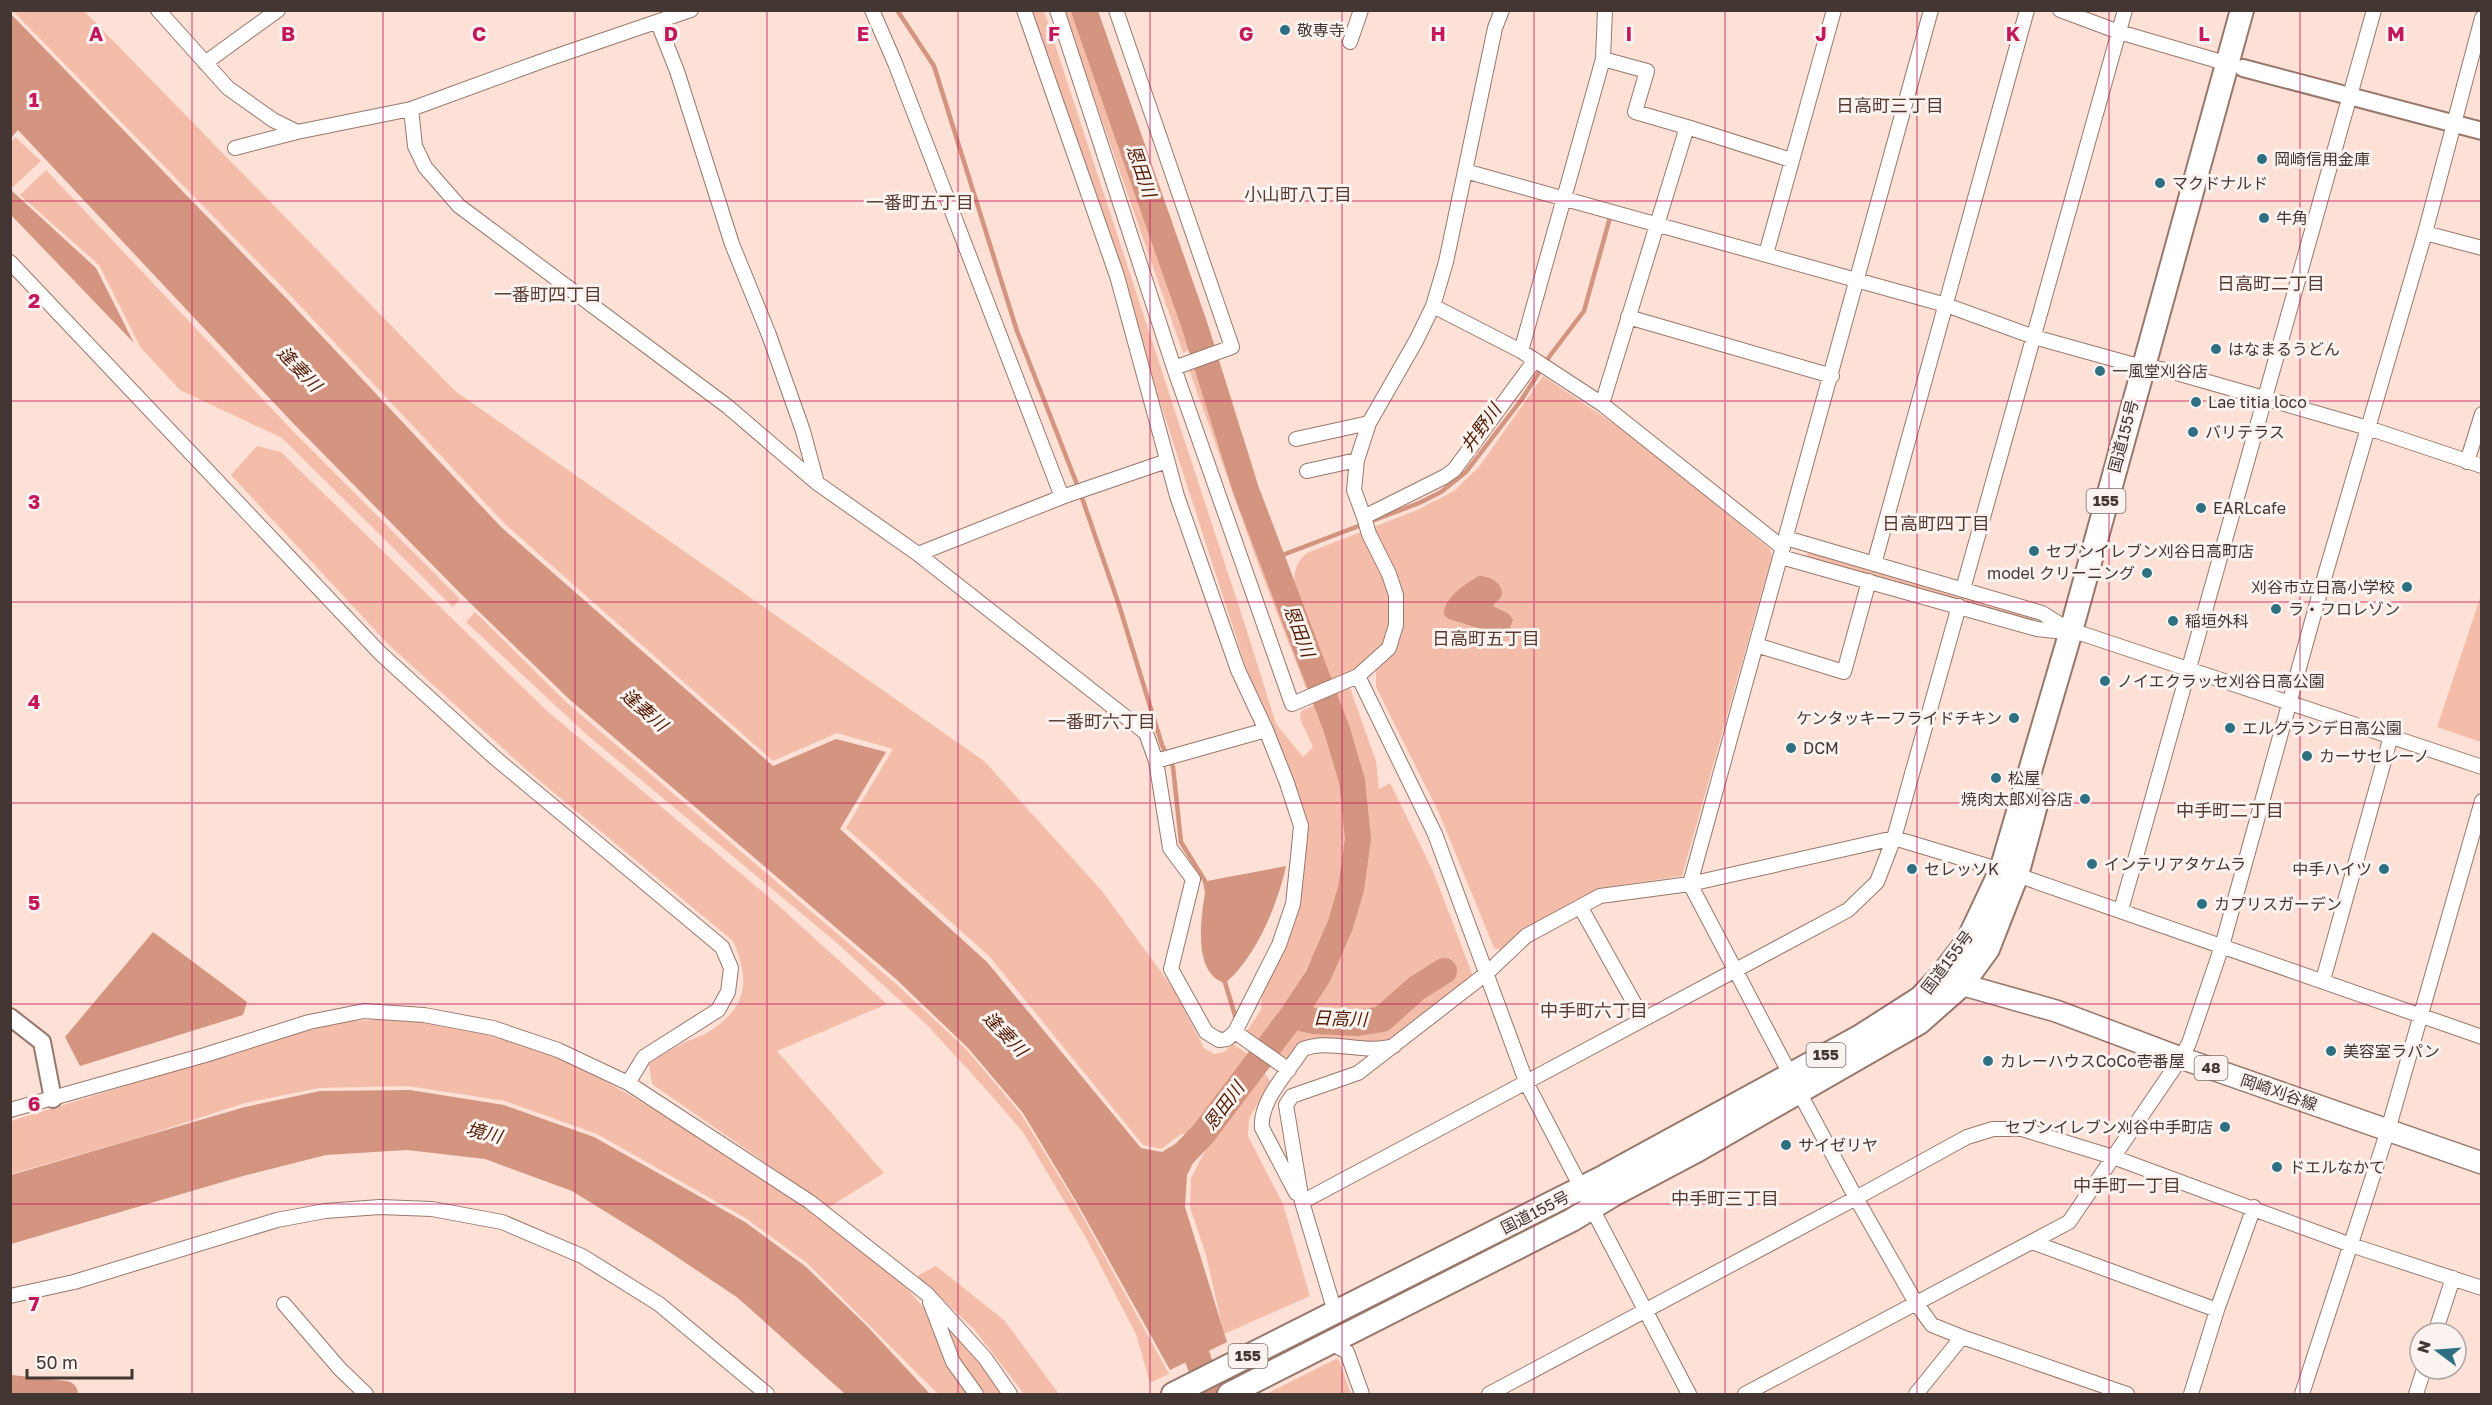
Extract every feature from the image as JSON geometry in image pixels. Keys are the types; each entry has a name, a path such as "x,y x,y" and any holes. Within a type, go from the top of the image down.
{"highway":[{"name":"国道155号","path":"2236,66 2242,10"},
{"name":"国道155号","path":"1794,1083 1919,1023 1962,985 1988,949 2236,66 2257,10"},
{"name":"国道155号","path":"1173,1395 1329,1315 1698,1150 1859,1037 1920,998 1940,977 1967,942 2009,872"},
{"name":"国道155号","path":"1229,1395 1491,1263 1587,1198"}],"main road":[{"name":"岡崎刈谷線","path":"1940,977 2056,1011 2181,1058 2481,1163"}],"street":[{"path":"158,10 237,95 273,120 297,132"},
{"path":"205,63 278,10"},
{"path":"235,148 297,132 411,109 691,10"},
{"path":"872,10 1066,496"},
{"path":"411,109 415,146 425,167 459,206 727,406 817,483 918,554 1146,733 1158,761 1170,848 1192,879 1171,969 1206,1032 1219,1040 1227,1039 1235,1032 1279,945 1293,904 1301,826 1266,730 1238,670 1167,461 1117,276 1024,10"},
{"path":"1058,10 1174,368 1292,704 1352,678 1389,648 1396,625 1396,595 1354,490 1357,460 1369,423 1416,342 1433,306 1446,262 1495,28 1502,10"},
{"path":"1116,10 1232,347 1174,368"},
{"path":"1350,42 1360,10"},
{"path":"1521,351 1603,59 1605,10"},
{"path":"1766,254 1834,10"},
{"path":"1931,10 1832,375 1689,884 1856,1198 1916,1303 1932,1325 2096,1389 2127,1395"},
{"path":"1874,564 2027,10"},
{"path":"2060,10 2119,33 2481,131"},
{"path":"1963,589 2125,10"},
{"path":"2121,910 2374,10"},
{"path":"1745,1395 2069,1222 2181,1058 2189,1043 2222,946 2425,233 2481,18"},
{"path":"658,23 680,80 697,140 732,244 769,335 803,431 817,483"},
{"path":"1603,59 1647,71 1635,112 1791,160"},
{"path":"1602,404 1687,127"},
{"path":"1465,171 1946,305 2034,337 2368,428 2481,466"},
{"path":"2425,233 2481,249"},
{"path":"10,262 380,653 494,757 722,947 731,968 728,992 718,1010 644,1056 628,1083"},
{"path":"1433,306 1521,351 1602,404 1783,548 1869,582 2037,629 2077,633"},
{"path":"1628,317 1832,375"},
{"path":"1366,522 1454,470 1541,364"},
{"path":"2468,462 2481,414"},
{"path":"1296,439 1369,423"},
{"path":"1307,471 1357,460"},
{"path":"918,554 1066,496 1167,461"},
{"path":"1783,548 1874,564 2042,613 2077,633 2481,767"},
{"path":"1756,645 1844,672 1869,582"},
{"path":"1302,1202 1527,1084 1643,1019 1848,910 1877,882 1894,838 1959,606"},
{"path":"1352,678 1435,834 1527,1084 1689,1395"},
{"path":"1158,761 1266,730"},
{"path":"2323,980 2391,736"},
{"path":"2302,1395 2388,1130 2481,801"},
{"path":"1329,1315 1302,1202 1286,1105 1292,1095 1358,1073 1487,973 1526,936 1600,896 1689,884 1894,838 2009,872 2481,1037"},
{"path":"1581,908 1643,1019"},
{"path":"10,1110 206,1055 309,1022 364,1011 424,1015 494,1028 558,1050 628,1083 810,1202 927,1294 985,1358 1010,1395"},
{"path":"10,1017 42,1042 53,1099"},
{"path":"1235,1032 1289,1070"},
{"path":"1302,1202 1262,1128 1261,1118 1265,1105 1303,1049 1313,1045 1360,1049 1387,1048 1396,1045"},
{"path":"1489,1395 1967,1137 1993,1129 2022,1129 2113,1157 2351,1245 2481,1288"},
{"path":"2191,1395 2217,1310 2254,1208"},
{"path":"10,1296 74,1282 277,1220 325,1210 432,1209 502,1222 582,1256 659,1304 767,1395"},
{"path":"2032,1242 2217,1310"},
{"path":"2439,1321 2452,1278"},
{"path":"927,1294 953,1362 976,1395"},
{"path":"284,1304 340,1369 366,1395"},
{"path":"1916,1395 1962,1337"},
{"path":"1331,1343 1347,1352 1362,1395"}],"shaded area":[{"path":"13,11 84,11 455,391 984,761 1102,891 1175,991 1204,1048 1214,1054 1224,1052 1233,1044 1252,1057 1202,1127 1180,1135 1161,1149 1143,1145 990,957 846,828 893,749 837,733 773,761 505,524 289,294"},
{"path":"1030,11 1044,11 1276,724 1303,757 1313,747 1300,719 1301,711 1317,704 1340,780 1345,806 1347,839 1344,871 1336,901 1311,960 1259,1041 1246,1032 1261,1010 1262,990 1283,945 1304,825 1261,714 1107,238"},
{"path":"1064,11 1071,11 1191,349 1183,353"},
{"path":"15,137 41,161 13,187 10,185 11,143"},
{"path":"46,170 290,428 460,599 453,607 282,438 180,390 141,348 99,265 20,195"},
{"path":"1198,366 1265,562 1314,684 1306,688 1258,564 1189,369"},
{"path":"1543,376 1635,438 1770,549 1772,556 1682,876 1600,888 1521,932 1504,951 1494,948 1439,813 1376,687 1376,671 1357,668 1330,682 1294,581 1297,565 1307,553 1417,510 1454,491 1479,467"},
{"path":"257,446 281,452 546,710 771,899 887,1004 777,1051 884,1173 829,1207 652,1084 649,1064 672,1049 713,1029 734,1010 742,990 743,978 742,967 733,941 529,772 388,644 231,475"},
{"path":"1808,551 2035,616 2033,622 1807,558"},
{"path":"2481,595 2481,742 2437,727"},
{"path":"475,612 567,703 895,983 966,1049 1021,1114 1073,1199 1169,1374 1150,1383 1136,1334 1085,1236 1023,1132 984,1087 926,1024 837,943 586,734 466,622"},
{"path":"1350,688 1376,761 1379,789 1390,783 1433,871 1473,976 1412,1027 1387,1042 1358,1045 1305,1040 1288,1062 1277,1054 1291,1033 1304,1027 1373,1030 1392,1023 1455,973 1447,963 1383,1012 1358,1019 1303,1014 1323,986 1345,943 1361,890 1365,863 1367,836 1363,781 1355,746 1335,694"},
{"path":"403,1019 470,1030 531,1048 582,1068 647,1105 811,1211 904,1285 926,1310 946,1366 967,1394 938,1394 807,1263 747,1219 597,1134 505,1101 408,1086 319,1088 245,1103 141,1137 11,1174 11,1121 294,1034 349,1021"},
{"path":"1261,1068 1270,1081 1249,1119 1248,1136 1283,1204 1310,1296 1224,1334 1206,1255 1190,1207 1191,1178 1216,1130"},
{"path":"936,1266 1004,1320 1059,1394 1024,1394 974,1329 917,1276"},
{"path":"948,1320 1008,1394 982,1394 958,1360 944,1322"},
{"path":"1338,1358 1351,1394 1266,1394"}],"water":[{"path":"11,14 287,299 501,527 773,766 836,739 886,752 840,829 987,962 1141,1148 1162,1152 1195,1132 1204,1142 1187,1175 1185,1207 1227,1342 1170,1370 1077,1203 1023,1113 968,1048 896,979 569,699 465,598 291,421 18,130 11,138"},
{"path":"11,190 96,268 134,343 11,215"},
{"path":"1479,576 1487,577 1500,586 1502,594 1493,606 1509,614 1513,620 1509,631 1496,632 1479,628 1449,619 1444,615 1451,597"},
{"path":"1286,866 1264,930 1246,960 1225,983 1214,977 1206,966 1202,953 1201,922 1207,881"},
{"path":"153,932 247,1002 243,1015 80,1066 65,1037"},
{"name":"境川","path":"410,1090 504,1105 594,1137 745,1222 805,1266 866,1325 930,1394 845,1394 738,1298 653,1241 572,1191 485,1159 407,1150 326,1155 243,1176 11,1244 11,1175 245,1107 320,1091"}],"waterway":[{"path":"897,10 934,66 1017,331 1080,492 1119,605 1162,745 1173,767 1181,842 1205,881 1207,891"},
{"name":"恩田川","path":"1084,10 1194,324 1246,490 1337,730 1352,781 1358,839 1351,889 1340,926 1318,976 1292,1016 1203,1134 1176,1162"},
{"name":"井野川","path":"1272,559 1419,503 1441,492 1466,472 1522,399 1549,357 1584,311 1611,214"},
{"name":"日高川","path":"1292,1016 1314,1021 1358,1023 1382,1019 1417,988 1444,971"},
{"path":"1224,979 1237,1022"},
{"path":"1250,1049 1258,1062"},
{"name":"逢妻川","path":"1186,1324 1210,1394"},
{"path":"10,1388 65,1394"}],"place":[{"name":"敬専寺","path":"1285,30"},
{"name":"岡崎信用金庫","path":"2262,159"},
{"name":"マクドナルド","path":"2160,183"},
{"name":"牛角","path":"2264,218"},
{"name":"はなまるうどん","path":"2216,349"},
{"name":"一風堂刈谷店","path":"2100,371"},
{"name":"Lae titia loco","path":"2196,402"},
{"name":"バリテラス","path":"2193,432"},
{"name":"EARLcafe","path":"2201,508"},
{"name":"セブンイレブン刈谷日高町店","path":"2034,551"},
{"name":"model クリーニング","path":"2147,573"},
{"name":"刈谷市立日高小学校","path":"2407,587"},
{"name":"ラ・フロレゾン","path":"2276,609"},
{"name":"稲垣外科","path":"2173,621"},
{"name":"ノイエクラッセ刈谷日高公園","path":"2105,681"},
{"name":"ケンタッキーフライドチキン","path":"2014,718"},
{"name":"エルグランデ日高公園","path":"2230,728"},
{"name":"DCM","path":"1791,748"},
{"name":"カーサセレーノ","path":"2307,756"},
{"name":"松屋","path":"1996,778"},
{"name":"焼肉太郎刈谷店","path":"2085,799"},
{"name":"インテリアタケムラ","path":"2092,864"},
{"name":"セレッソK","path":"1912,869"},
{"name":"中手ハイツ","path":"2384,869"},
{"name":"カプリスガーデン","path":"2202,904"},
{"name":"美容室ラパン","path":"2331,1051"},
{"name":"カレーハウスCoCo壱番屋","path":"1988,1061"},
{"name":"セブンイレブン刈谷中手町店","path":"2225,1127"},
{"name":"サイゼリヤ","path":"1786,1145"},
{"name":"ドエルなかて","path":"2277,1167"}],"district":[{"name":"日高町三丁目","path":"1890,106"},
{"name":"小山町八丁目","path":"1298,195"},
{"name":"一番町五丁目","path":"920,203"},
{"name":"日高町二丁目","path":"2271,284"},
{"name":"一番町四丁目","path":"548,295"},
{"name":"日高町四丁目","path":"1936,524"},
{"name":"日高町五丁目","path":"1486,639"},
{"name":"一番町六丁目","path":"1102,722"},
{"name":"中手町二丁目","path":"2230,811"},
{"name":"中手町六丁目","path":"1594,1011"},
{"name":"中手町一丁目","path":"2127,1186"},
{"name":"中手町三丁目","path":"1725,1199"}]}
